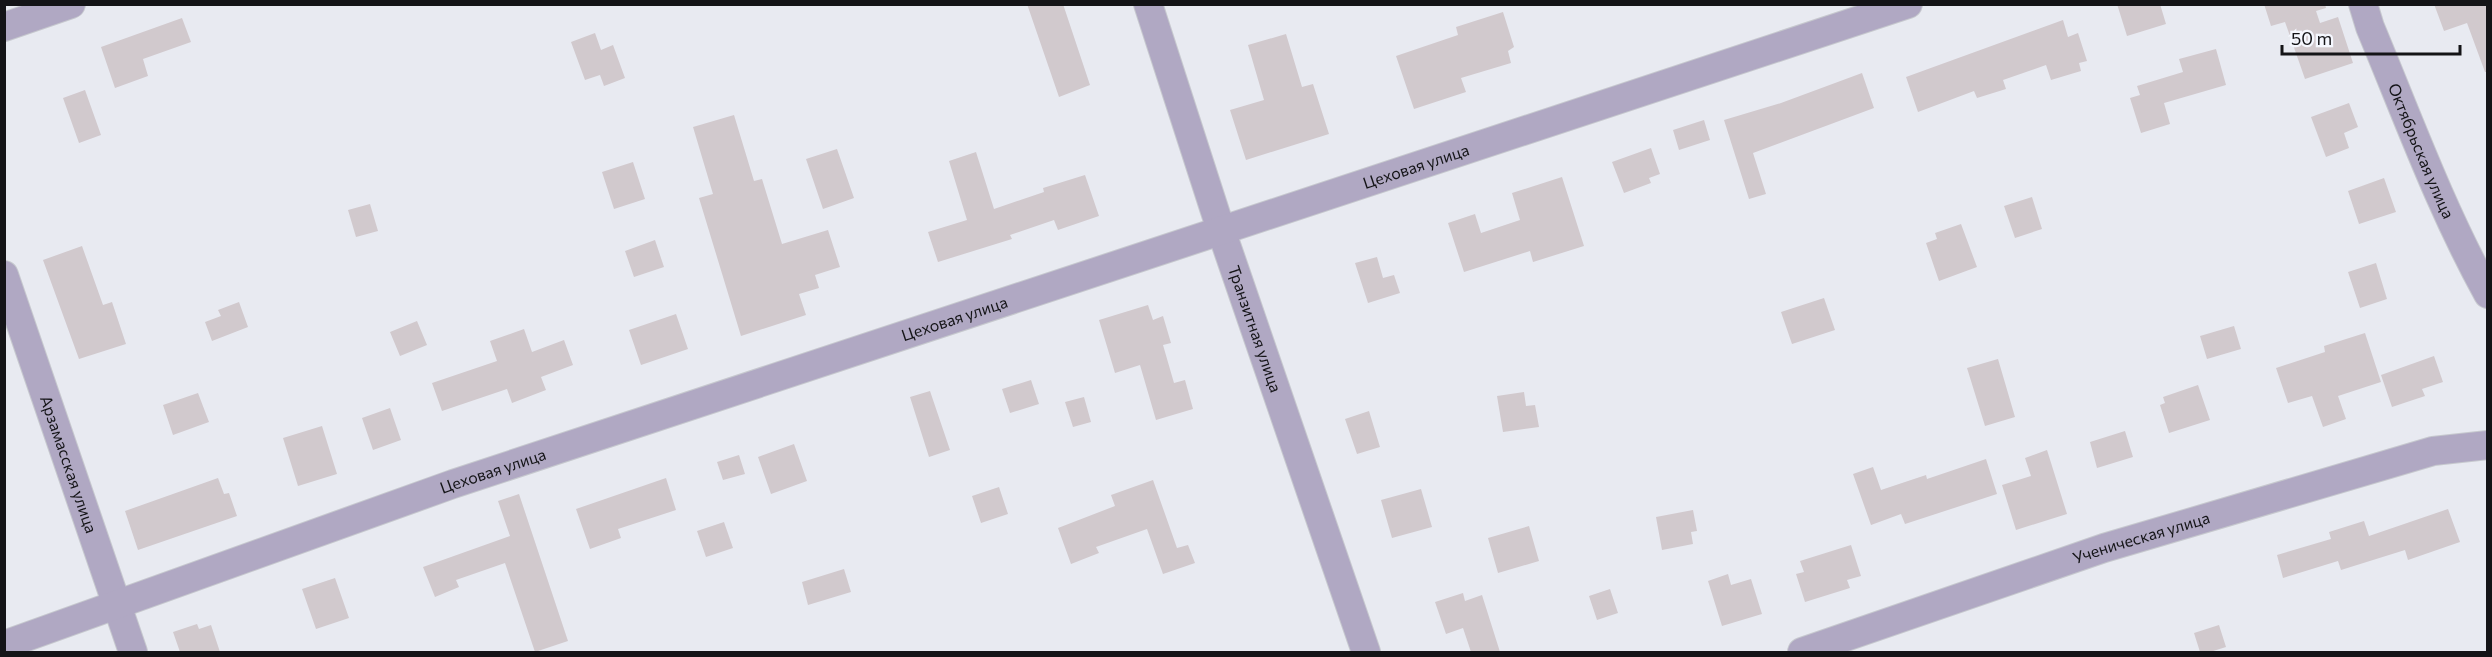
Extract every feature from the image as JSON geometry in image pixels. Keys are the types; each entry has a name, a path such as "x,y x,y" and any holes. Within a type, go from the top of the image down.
{"street":[{"path":"4,27 71,4"},
{"name":"Транзитная улица","path":"1148,4 1221,230 1366,652"},
{"name":"Цеховая улица","path":"4,645 453,484 1908,4"},
{"name":"Октябрьская улица","path":"2363,4 2425,166 2458,240 2487,294"},
{"name":"Арзамасская улица","path":"4,274 133,652"},
{"name":"Ученическая улица","path":"1802,652 2104,548 2433,451 2487,445"}],"building":[{"path":"1027,4 1063,4 1090,85 1059,97"},
{"path":"2117,4 2160,4 2166,24 2127,36"},
{"path":"2264,4 2325,4 2326,8 2316,11 2320,23 2338,17 2353,63 2305,79 2285,22 2271,26"},
{"path":"2434,4 2487,4 2487,72 2485,72 2467,23 2444,31"},
{"path":"1503,12 1514,47 1508,51 1511,63 1461,78 1466,92 1414,109 1396,56 1458,35 1456,27"},
{"path":"182,18 191,42 143,59 148,76 115,88 101,47"},
{"path":"2063,20 2068,37 2078,33 2087,61 2079,63 2081,71 2051,80 2046,65 2003,80 2006,89 1977,98 1974,91 1918,112 1906,77"},
{"path":"595,33 601,50 613,45 625,78 604,86 600,75 585,80 571,42"},
{"path":"1286,34 1302,87 1313,84 1329,134 1246,160 1230,110 1264,100 1248,45"},
{"path":"2216,49 2226,85 2164,103 2170,124 2141,133 2130,98 2140,95 2137,86 2183,72 2179,59"},
{"path":"1862,73 1874,108 1753,153 1766,194 1749,199 1724,120 1781,103"},
{"path":"85,90 101,135 79,143 63,98"},
{"path":"2349,103 2358,127 2344,133 2349,148 2326,157 2311,117"},
{"path":"734,115 754,181 762,179 782,244 828,230 840,267 815,275 819,288 799,294 806,315 741,336 699,198 713,194 693,127"},
{"path":"1704,120 1710,140 1679,150 1673,130"},
{"path":"1651,148 1660,174 1649,178 1651,183 1624,193 1612,162"},
{"path":"837,149 854,198 823,209 806,159"},
{"path":"976,152 994,209 1044,192 1043,188 1085,175 1099,216 1058,230 1054,220 1010,235 1012,239 938,262 928,232 967,220 949,161"},
{"path":"633,162 645,199 614,209 602,172"},
{"path":"1562,177 1584,246 1533,262 1530,251 1464,272 1448,223 1475,214 1481,233 1520,220 1512,193"},
{"path":"2384,178 2396,212 2359,224 2348,191"},
{"path":"2032,197 2042,229 2015,238 2004,206"},
{"path":"370,204 378,231 356,237 348,210"},
{"path":"1961,224 1977,267 1939,281 1926,243 1937,239 1935,233"},
{"path":"655,240 664,267 634,277 625,251"},
{"path":"82,246 103,305 112,302 126,344 79,359 43,260"},
{"path":"1377,257 1383,278 1394,275 1400,293 1368,303 1355,263"},
{"path":"2376,263 2387,299 2360,308 2348,272"},
{"path":"1824,298 1835,330 1792,344 1781,312"},
{"path":"239,302 248,327 212,341 205,322 221,316 218,310"},
{"path":"1148,305 1153,320 1163,316 1171,343 1163,345 1174,383 1185,380 1193,409 1156,420 1140,365 1115,373 1099,320"},
{"path":"676,314 688,349 641,365 629,330"},
{"path":"417,321 427,345 400,356 390,332"},
{"path":"2234,326 2241,349 2207,359 2200,336"},
{"path":"524,329 532,352 564,340 573,365 541,377 546,390 512,403 507,389 442,411 432,383 497,361 490,341"},
{"path":"2365,333 2381,382 2338,396 2346,419 2323,427 2312,396 2288,403 2276,368 2325,352 2324,346"},
{"path":"2434,356 2443,382 2422,389 2425,396 2392,407 2381,375"},
{"path":"1998,359 2015,417 1985,426 1967,368"},
{"path":"1031,380 1039,404 1010,413 1002,389"},
{"path":"2198,385 2210,420 2169,433 2160,405 2165,403 2163,397"},
{"path":"930,391 950,450 929,457 910,397"},
{"path":"1524,392 1526,406 1535,405 1539,427 1503,432 1497,396"},
{"path":"198,393 209,422 173,435 163,405"},
{"path":"1084,397 1091,422 1073,427 1065,402"},
{"path":"390,408 401,440 373,450 362,418"},
{"path":"1369,411 1380,447 1357,454 1345,419"},
{"path":"322,426 337,474 298,486 283,438"},
{"path":"2125,431 2133,457 2097,468 2090,442"},
{"path":"794,444 807,481 771,494 758,457"},
{"path":"2047,450 2067,514 2016,530 2002,485 2031,476 2025,458"},
{"path":"739,455 745,474 723,480 717,462"},
{"path":"1986,459 1997,494 1905,524 1901,514 1871,525 1853,474 1873,467 1881,490 1926,475 1927,479"},
{"path":"218,478 224,494 229,493 237,516 138,550 125,511"},
{"path":"666,478 676,510 618,529 621,538 590,549 576,509"},
{"path":"1153,480 1177,548 1188,545 1195,563 1163,574 1147,529 1096,547 1099,553 1071,564 1058,528 1115,506 1111,495"},
{"path":"999,487 1008,514 981,523 972,496"},
{"path":"1421,489 1432,527 1392,538 1381,500"},
{"path":"519,494 568,641 535,652 505,563 456,580 459,587 435,597 423,567 510,536 498,501"},
{"path":"2448,509 2460,542 2408,560 2405,550 2341,570 2338,561 2283,578 2277,555 2331,539 2329,532 2364,521 2369,536"},
{"path":"1693,510 1697,531 1691,532 1693,544 1662,550 1656,517"},
{"path":"724,522 733,548 706,557 697,531"},
{"path":"1529,526 1539,561 1498,573 1488,538"},
{"path":"1851,545 1861,576 1847,580 1850,588 1805,602 1796,574 1804,572 1800,561"},
{"path":"844,569 851,592 808,605 802,582"},
{"path":"1728,574 1731,585 1751,579 1762,614 1722,626 1708,581"},
{"path":"335,578 349,618 316,629 302,589"},
{"path":"1610,589 1618,613 1597,620 1589,596"},
{"path":"1463,593 1465,601 1482,595 1500,652 1471,652 1463,628 1446,634 1435,602"},
{"path":"197,624 199,629 211,625 220,652 180,652 173,632"},
{"path":"2219,625 2226,647 2210,652 2200,652 2194,633"}]}
